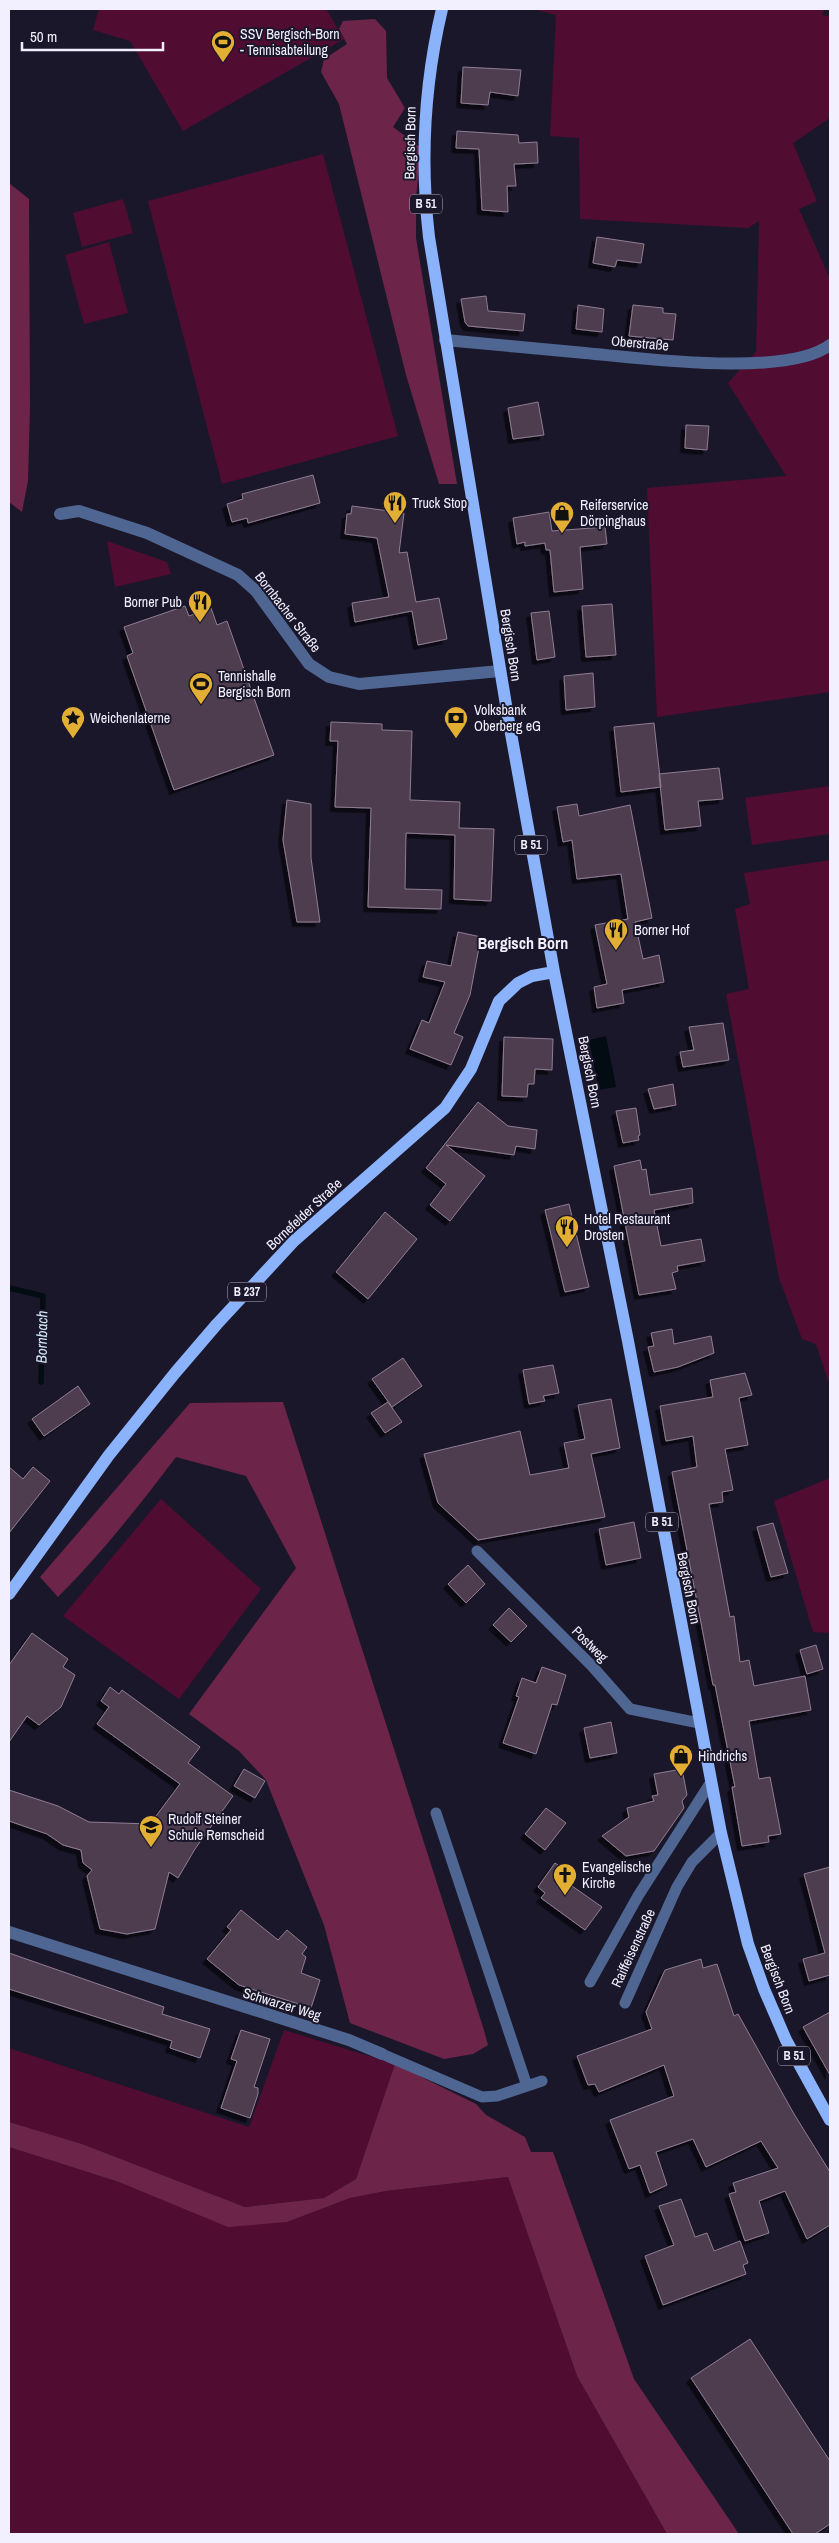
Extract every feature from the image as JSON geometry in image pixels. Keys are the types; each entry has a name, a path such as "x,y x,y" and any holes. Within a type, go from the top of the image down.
{"main road":[{"name":"Bergisch Born","path":"442,9 426,92 424,143 426,210 445,340 500,671 554,972 628,1341 721,1833 748,1944 764,1989 786,2040 830,2120"},
{"name":"Bornefelder Straße","path":"9,1594 109,1455 174,1373 294,1241 445,1108 471,1069 499,1001 518,984 532,976 554,972"}],"street":[{"name":"Oberstraße","path":"445,340 673,361 726,364 793,359 830,345"},
{"name":"Bornbacher Straße","path":"60,514 79,511 147,533 225,568 248,583 309,664 329,677 359,684 500,671"},
{"name":"Schwarzer Weg","path":"9,1932 289,2021 382,2054"}],"lane":[{"name":"Postweg","path":"477,1551 592,1666 630,1709 699,1723"},
{"name":"Raiffeisenstraße","path":"590,1982 638,1896 711,1782"},
{"path":"436,1813 527,2086"},
{"name":"Raiffeisenstraße","path":"624,2003 677,1887 692,1862 721,1833"},
{"name":"Schwarzer Weg","path":"382,2054 482,2097 497,2096 542,2081"}],"shaded area":[{"name":"SSV Bergisch-Born - Tennisabteilung","path":"99,9 326,9 344,39 183,131 130,41 93,30"},
{"path":"533,9 825,9 822,15 830,16 830,118 793,143 817,201 799,209 830,279 830,692 657,717 647,488 786,476 728,383 756,352 759,221 748,228 580,219 579,138 550,136 556,15"},
{"path":"375,19 386,31 387,78 405,108 393,127 421,148 416,198 416,238 457,484 439,484 406,375 339,104 321,72 324,59 347,44 339,29 343,21"},
{"path":"323,154 398,436 222,484 148,201"},
{"path":"9,183 29,199 30,407 28,481 22,512 9,502"},
{"path":"123,199 133,233 82,247 73,213"},
{"path":"109,242 128,313 84,324 65,255"},
{"path":"107,541 167,562 171,574 115,587"},
{"path":"830,786 830,834 752,845 745,798"},
{"path":"830,860 830,1386 816,1344 802,1339 779,1278 726,994 749,989 735,909 750,904 744,873"},
{"path":"606,1036 616,1087 599,1090 589,1040"},
{"path":"283,1402 483,2027 488,2045 473,2054 444,2059 350,2023 324,1925 266,1780 239,1751 189,1714 296,1568 246,1476 176,1457 120,1529 58,1597 40,1577 190,1403"},
{"path":"830,1478 830,1633 813,1632 774,1501"},
{"path":"161,1499 261,1589 179,1699 63,1616"},
{"path":"284,2030 395,2064 356,2179 324,2198 245,2207 82,2144 9,2122 9,2048 249,2127"},
{"path":"395,2064 476,2104 486,2115 525,2137 531,2152 553,2152 634,2379 739,2534 667,2534 577,2376 508,2177 386,2191 350,2198 287,2222 228,2227 119,2182 9,2147 9,2122 82,2144 245,2207 324,2198 356,2179"},
{"path":"9,2147 119,2182 287,2222 350,2198 386,2191 508,2177 577,2376 667,2534 9,2534"}],"building":[{"path":"463,67 521,70 518,96 490,92 488,105 461,103"},
{"path":"457,131 518,135 519,143 537,142 538,163 514,164 516,186 507,186 508,212 482,210 479,149 456,148"},
{"path":"597,237 644,244 641,263 617,260 615,267 593,263"},
{"path":"486,296 488,311 525,314 523,331 468,326 465,322 461,299"},
{"path":"578,305 604,309 602,332 576,329"},
{"path":"633,305 663,308 663,313 676,314 673,340 629,336"},
{"path":"538,402 544,435 513,439 508,408"},
{"path":"686,425 709,426 707,450 685,448"},
{"path":"313,475 320,503 248,523 247,518 232,522 227,504 243,499 242,494"},
{"path":"352,506 404,513 399,553 407,552 416,602 439,598 447,639 418,645 412,611 355,622 352,603 389,597 377,538 345,534 347,514 351,514"},
{"path":"549,512 552,531 605,527 607,544 580,547 583,589 554,592 550,550 546,550 545,543 525,546 525,542 517,544 513,518"},
{"path":"612,604 616,655 586,657 582,606"},
{"name":"Tennishalle Bergisch Born","path":"185,606 189,616 211,608 217,625 227,621 274,755 174,790 127,656 133,653 124,627"},
{"path":"549,611 555,657 537,660 531,613"},
{"path":"593,673 595,707 566,710 564,676"},
{"path":"331,722 382,724 382,730 412,731 410,800 460,802 459,828 494,829 491,901 454,899 455,835 406,833 405,889 442,890 441,909 368,907 371,808 335,807 338,741 330,741"},
{"path":"654,723 661,787 621,792 614,727"},
{"path":"719,768 723,799 698,801 701,826 665,830 659,774"},
{"path":"287,800 311,804 311,858 320,922 297,922 283,840"},
{"path":"577,804 579,816 630,805 652,918 635,922 643,959 659,955 664,982 622,990 624,1003 597,1008 594,987 607,984 595,925 628,919 621,874 577,879 572,840 563,842 557,807"},
{"path":"458,932 481,937 470,995 454,1033 463,1037 451,1065 410,1049 422,1020 429,1023 445,982 423,977 427,961 451,966"},
{"path":"723,1023 729,1060 683,1067 680,1052 694,1050 689,1027"},
{"path":"504,1037 553,1039 552,1070 535,1069 534,1084 528,1084 527,1097 502,1096"},
{"path":"673,1084 676,1105 654,1109 648,1089"},
{"path":"478,1102 508,1126 537,1130 535,1149 516,1146 514,1155 446,1145 485,1176 450,1221 430,1205 446,1184 426,1168"},
{"path":"636,1108 639,1140 623,1143 616,1111"},
{"path":"640,1160 642,1170 646,1169 650,1195 692,1188 693,1203 654,1210 661,1246 701,1239 705,1261 677,1266 678,1271 672,1273 676,1289 639,1295 614,1166"},
{"name":"Hotel Restaurant Drosten","path":"569,1204 589,1287 565,1292 545,1210"},
{"path":"385,1212 417,1239 368,1299 336,1272"},
{"path":"672,1329 674,1344 711,1336 714,1353 678,1367 654,1372 648,1347 654,1346 651,1333"},
{"path":"403,1358 422,1386 392,1407 372,1379"},
{"path":"553,1365 559,1393 543,1396 545,1401 529,1404 523,1370"},
{"path":"745,1373 752,1395 739,1398 748,1445 725,1449 733,1490 722,1492 723,1502 709,1504 730,1617 734,1616 740,1662 749,1660 754,1686 805,1676 811,1710 749,1721 759,1779 770,1777 781,1834 768,1836 769,1842 742,1846 732,1787 735,1787 715,1685 713,1685 672,1472 697,1467 693,1436 666,1441 660,1406 713,1397 710,1380"},
{"path":"78,1386 90,1404 44,1436 32,1419"},
{"path":"611,1399 620,1448 591,1454 605,1517 478,1540 438,1503 424,1454 520,1431 530,1475 569,1468 564,1443 585,1439 578,1405"},
{"path":"388,1402 402,1422 385,1433 371,1413"},
{"path":"9,1467 23,1479 33,1467 50,1481 9,1533"},
{"path":"634,1522 641,1558 606,1565 599,1529"},
{"path":"773,1523 788,1573 771,1577 757,1527"},
{"path":"468,1565 485,1584 466,1603 448,1584"},
{"path":"509,1608 527,1626 511,1642 493,1625"},
{"path":"32,1633 68,1659 63,1667 75,1675 61,1707 39,1725 27,1716 9,1742 9,1665"},
{"path":"816,1645 823,1669 807,1674 800,1650"},
{"path":"542,1667 566,1675 557,1705 552,1704 536,1754 503,1743 519,1697 516,1696 522,1678 536,1683"},
{"path":"110,1687 119,1694 122,1690 200,1747 188,1763 233,1796 195,1849 178,1878 169,1872 155,1929 127,1934 100,1929 87,1876 92,1870 83,1863 81,1850 63,1845 47,1834 9,1821 9,1790 58,1806 89,1822 150,1824 180,1784 97,1724 109,1707 101,1701"},
{"path":"611,1722 617,1753 590,1758 584,1728"},
{"path":"244,1769 265,1781 255,1798 234,1786"},
{"path":"682,1769 687,1795 682,1801 684,1808 654,1851 626,1856 602,1836 629,1817 627,1808 654,1801 652,1796 658,1795 654,1774"},
{"path":"546,1808 566,1823 545,1850 525,1834"},
{"name":"Evangelische Kirche","path":"555,1863 567,1871 562,1879 602,1907 585,1930 541,1898 545,1893 538,1887"},
{"path":"830,1867 830,1975 809,1981 803,1959 825,1953 804,1874"},
{"path":"241,1910 278,1940 287,1930 307,1947 302,1954 306,1957 301,1973 320,1980 311,2008 239,1985 207,1959 231,1930 227,1927"},
{"path":"9,1953 164,2007 162,2014 210,2029 200,2058 170,2048 172,2041 9,1989"},
{"path":"701,1959 703,1968 717,1964 734,2016 738,2014 794,2114 830,2172 830,2225 807,2239 785,2191 759,2201 769,2233 745,2241 729,2194 736,2192 733,2183 778,2168 761,2141 706,2167 693,2139 656,2152 667,2185 650,2193 640,2165 629,2169 610,2120 674,2096 664,2065 599,2092 595,2084 588,2085 577,2056 652,2029 646,2012 665,1970"},
{"path":"830,2012 830,2075 803,2027"},
{"path":"241,2030 270,2039 254,2087 258,2088 258,2094 250,2118 221,2108 237,2061 231,2059"},
{"path":"681,2199 695,2237 707,2233 714,2251 740,2241 748,2263 743,2265 746,2274 663,2305 645,2256 674,2245 659,2206"},
{"path":"750,2339 830,2461 830,2524 815,2534 793,2534 691,2378"}],"waterway":[{"name":"Bornbach","path":"9,1288 43,1296 41,1382"}],"place":[{"name":"SSV Bergisch-Born - Tennisabteilung","path":"223,63"},
{"name":"Truck Stop","path":"395,524"},
{"name":"Reiferservice Dörpinghaus","path":"562,534"},
{"name":"Borner Pub","path":"200,623"},
{"name":"Tennishalle Bergisch Born","path":"201,705"},
{"name":"Weichenlaterne","path":"73,739"},
{"name":"Volksbank Oberberg eG","path":"456,739"},
{"name":"Borner Hof","path":"616,951"},
{"name":"Hotel Restaurant Drosten","path":"567,1248"},
{"name":"Hindrichs","path":"681,1777"},
{"name":"Rudolf Steiner Schule Remscheid","path":"151,1848"},
{"name":"Evangelische Kirche","path":"565,1896"}],"district":[{"name":"Bergisch Born","path":"523,943"}]}
